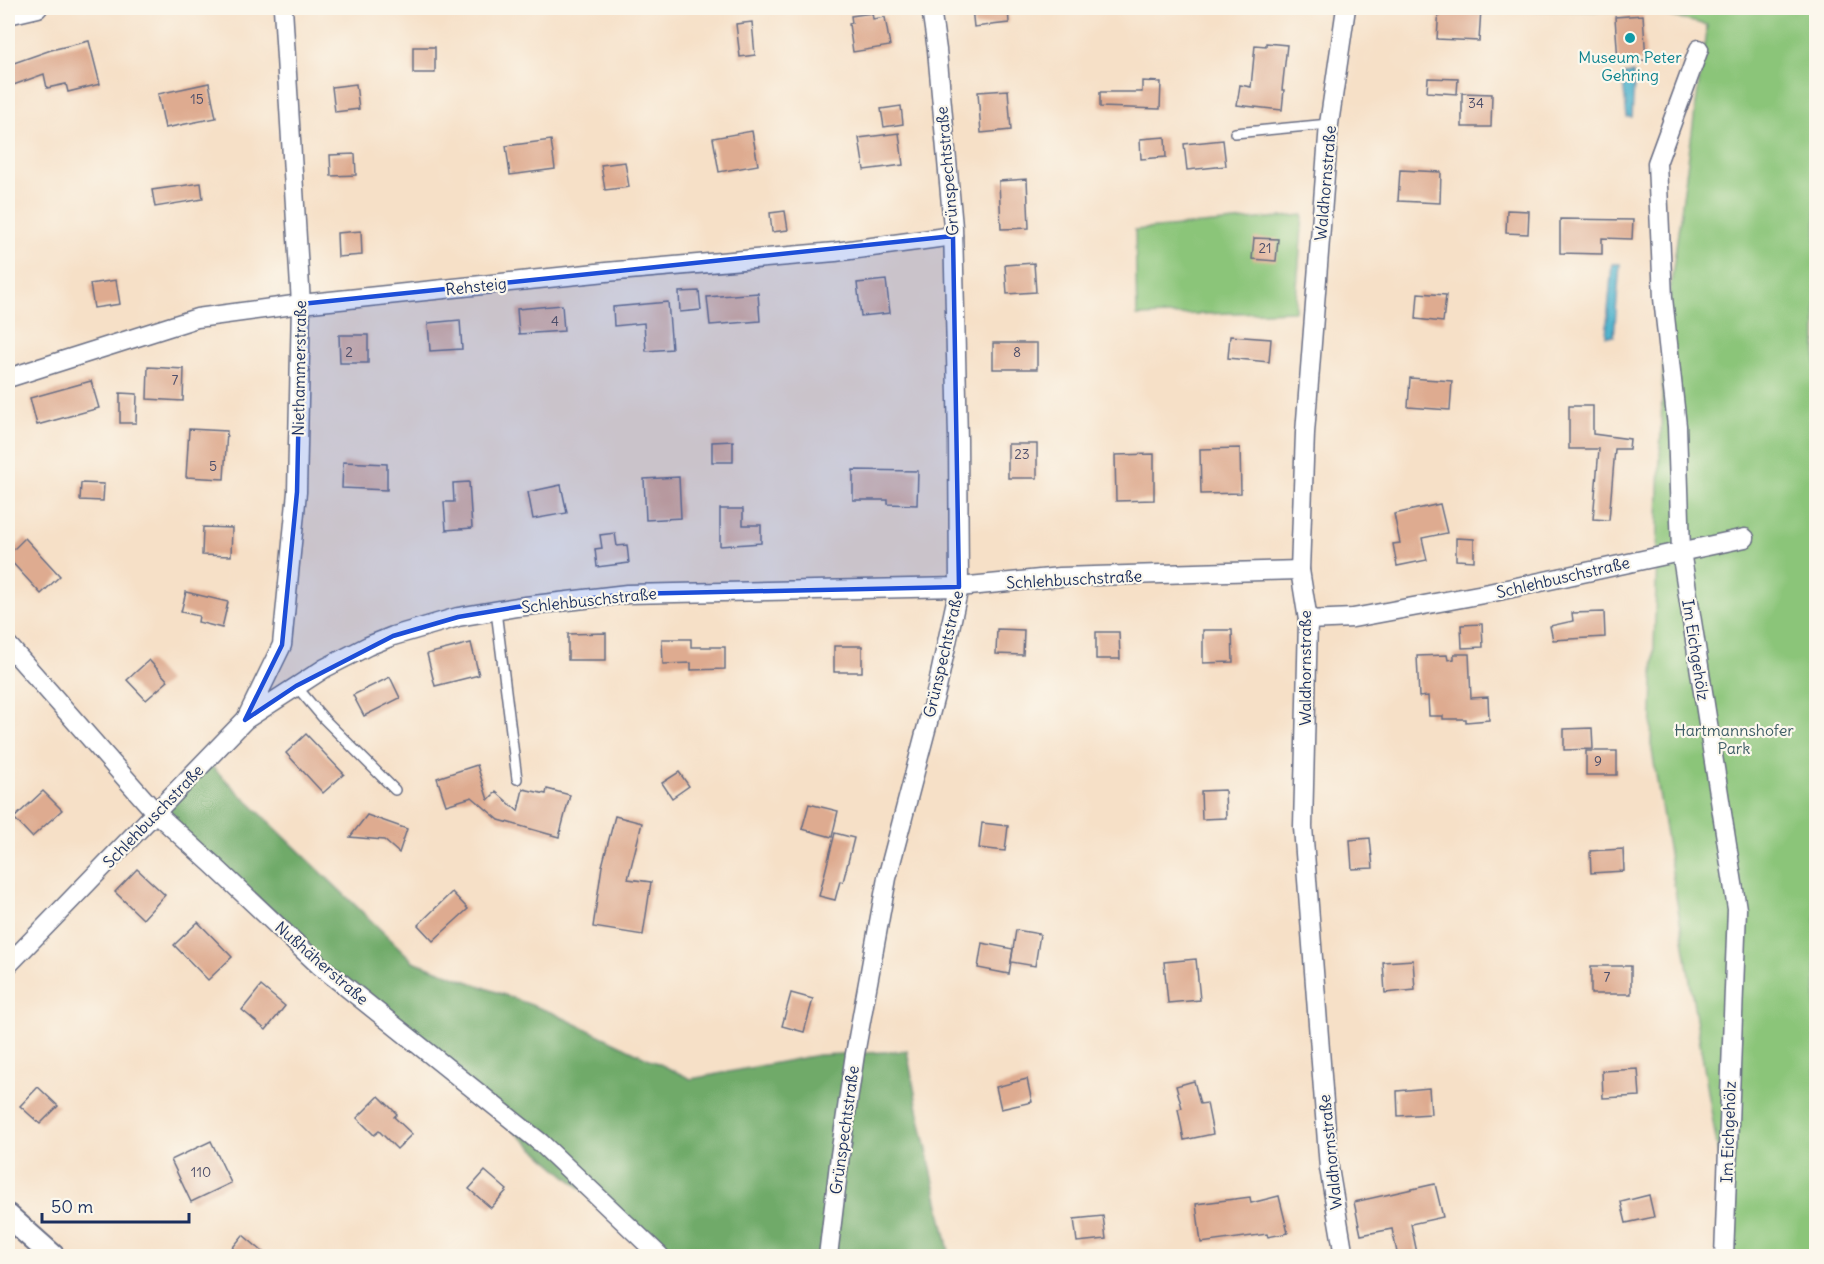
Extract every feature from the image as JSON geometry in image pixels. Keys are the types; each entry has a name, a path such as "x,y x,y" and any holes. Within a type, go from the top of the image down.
{"street":[{"path":"8,15 38,8"},
{"name":"Niethammerstraße","path":"245,720 282,645 297,492 301,304 283,8"},
{"name":"Grünspechtstraße","path":"828,1257 853,1065 887,878 938,688 959,587 953,236 937,50 931,8"},
{"name":"Waldhornstraße","path":"1344,1257 1329,1168 1303,827 1308,620 1300,570 1305,433 1329,124 1346,8"},
{"name":"Im Eichgehölz","path":"1699,49 1657,163 1663,298 1677,426 1681,550 1737,909 1724,1257"},
{"name":"Rehsteig","path":"8,378 197,318 301,304 606,272 835,252 953,236"},
{"name":"Schlehbuschstraße","path":"1308,620 1353,618 1489,593 1745,537"},
{"name":"Schlehbuschstraße","path":"8,965 245,720 325,668 393,636 458,617 627,594 959,587 1060,577 1300,570"},
{"name":"Nußhäherstraße","path":"8,645 156,813 320,966 541,1143 660,1257"},
{"path":"8,1216 53,1257"}],"lane":[{"path":"1235,133 1329,124"},
{"path":"496,611 517,779"},
{"path":"296,686 324,719 395,790"}],"highlighted area":[{"path":"953,236 959,587 627,594 517,607 458,617 393,636 296,686 245,720 282,645 297,492 301,304"}],"green space":[{"name":"Hartmannshofer Park","path":"1532,8 1816,8 1816,1256 1735,1256 1651,744 1664,333 1707,25 1647,11 1533,10"},
{"path":"1303,215 1295,311 1137,316 1135,230"},
{"path":"206,761 413,961 553,1013 691,1079 818,1055 907,1051 950,1256 660,1256 320,966 156,813"}],"water":[{"path":"1633,73 1632,117 1627,117 1624,74"},
{"path":"1612,264 1620,264 1614,336 1606,336"}],"building":[{"path":"972,8 1008,8 1009,23 974,27"},
{"path":"1439,8 1481,8 1479,41 1437,39"},
{"path":"872,13 873,19 885,17 890,46 853,52 849,24 852,23 851,16"},
{"name":"Museum Peter Gehring","path":"1643,15 1646,60 1618,62 1615,17"},
{"path":"752,22 755,55 740,57 736,24"},
{"path":"89,41 100,84 68,92 66,84 47,88 44,74 8,87 8,65 51,50"},
{"path":"1266,43 1287,45 1282,110 1237,105 1240,85 1251,87 1255,45 1266,46"},
{"path":"413,47 435,47 435,73 413,73"},
{"path":"1428,78 1458,79 1457,94 1427,92"},
{"path":"1142,81 1161,82 1160,109 1100,107 1100,92 1142,92"},
{"path":"209,83 216,118 165,128 158,94"},
{"path":"356,84 359,109 335,112 332,87"},
{"path":"1008,90 1011,130 981,133 978,92"},
{"path":"1462,93 1492,94 1491,127 1462,127"},
{"path":"901,106 903,124 884,127 881,109"},
{"path":"752,131 758,165 719,172 713,138"},
{"path":"899,133 903,165 864,170 859,138"},
{"path":"1165,137 1166,157 1141,159 1140,139"},
{"path":"551,140 555,169 510,175 506,146"},
{"path":"1223,140 1226,166 1187,170 1184,144"},
{"path":"355,154 356,175 331,176 330,155"},
{"path":"625,162 629,187 605,190 601,165"},
{"path":"1400,170 1441,172 1440,203 1398,201"},
{"path":"1027,179 1029,228 1001,229 999,181"},
{"path":"201,183 203,199 155,207 152,190"},
{"path":"1507,210 1529,211 1528,234 1506,233"},
{"path":"785,211 788,230 772,232 770,213"},
{"path":"1560,219 1633,220 1632,239 1602,238 1602,254 1560,253"},
{"path":"361,231 362,255 338,257 337,233"},
{"path":"1254,238 1278,239 1276,261 1252,259"},
{"path":"1034,263 1036,292 1007,294 1005,265"},
{"path":"116,280 120,304 94,308 90,284"},
{"path":"886,280 890,313 861,316 857,283"},
{"path":"699,291 701,310 680,312 679,292"},
{"path":"758,293 760,321 710,325 707,297"},
{"path":"1418,293 1446,295 1443,322 1416,319"},
{"path":"668,302 672,349 646,351 644,323 614,326 613,307"},
{"path":"562,305 564,331 519,334 517,309"},
{"path":"460,320 462,349 430,351 428,323"},
{"path":"339,335 368,335 368,363 340,363"},
{"path":"1230,336 1271,339 1269,362 1228,358"},
{"path":"993,343 1037,343 1037,369 993,369"},
{"path":"148,367 184,369 183,401 147,399"},
{"path":"1410,378 1452,381 1450,410 1408,407"},
{"path":"91,381 99,408 37,425 30,398"},
{"path":"120,393 137,394 136,423 120,423"},
{"path":"1569,406 1593,406 1593,434 1630,439 1629,449 1615,449 1609,520 1593,519 1599,449 1569,449"},
{"path":"189,429 227,431 224,479 186,477"},
{"path":"733,441 733,462 712,462 712,442"},
{"path":"1008,444 1037,444 1037,478 1008,478"},
{"path":"1240,448 1241,493 1201,494 1200,449"},
{"path":"1154,454 1154,500 1116,501 1115,455"},
{"path":"343,462 387,464 387,490 342,488"},
{"path":"853,470 918,471 917,505 888,504 888,500 853,500"},
{"path":"679,477 681,518 646,520 644,479"},
{"path":"469,482 472,528 446,530 444,502 454,502 453,483"},
{"path":"81,483 104,484 103,501 80,500"},
{"path":"561,485 567,513 533,519 528,492"},
{"path":"1440,504 1447,533 1422,538 1427,560 1397,566 1393,544 1400,543 1394,514"},
{"path":"720,509 743,509 743,525 761,525 761,543 720,546"},
{"path":"203,527 232,528 231,556 202,555"},
{"path":"615,533 617,546 627,545 629,563 597,567 595,549 602,548 600,535"},
{"path":"25,538 60,576 41,594 8,558 8,555"},
{"path":"1456,538 1474,539 1474,561 1456,560"},
{"path":"186,592 228,602 222,628 198,622 199,616 181,612"},
{"path":"1604,612 1605,637 1553,640 1550,626 1573,621 1572,613"},
{"path":"1482,624 1483,647 1462,648 1461,625"},
{"path":"997,629 1024,630 1023,655 996,654"},
{"path":"1203,630 1232,630 1233,662 1203,663"},
{"path":"1096,632 1119,632 1120,659 1096,659"},
{"path":"606,633 606,660 568,660 568,634"},
{"path":"662,639 691,639 691,647 725,647 725,669 691,670 691,663 663,664"},
{"path":"471,643 479,675 435,686 427,654"},
{"path":"834,646 862,646 862,672 834,672"},
{"path":"1454,654 1469,654 1471,698 1488,697 1489,720 1466,722 1466,719 1443,719 1443,716 1429,716 1428,696 1419,697 1417,656 1447,655 1448,660 1454,659"},
{"path":"149,660 168,681 146,700 127,680"},
{"path":"390,677 400,698 364,716 353,695"},
{"path":"1592,728 1593,749 1564,750 1564,729"},
{"path":"306,734 344,774 323,793 286,753"},
{"path":"1586,751 1617,751 1617,775 1586,775"},
{"path":"477,765 488,800 496,792 518,811 523,789 546,794 547,789 570,795 559,837 499,820 472,797 446,805 437,778"},
{"path":"679,772 689,786 672,798 662,783"},
{"path":"1225,790 1226,818 1202,819 1201,791"},
{"path":"43,791 62,810 32,837 14,818"},
{"path":"809,804 838,811 832,837 802,829"},
{"path":"367,815 407,829 399,853 384,840 350,837"},
{"path":"615,816 642,823 628,879 651,882 643,935 593,927 602,866"},
{"path":"982,823 1008,826 1005,851 979,848"},
{"path":"835,833 854,838 843,882 840,881 835,900 819,896"},
{"path":"1370,838 1373,868 1352,869 1350,840"},
{"path":"1623,849 1624,871 1591,873 1590,851"},
{"path":"137,869 165,895 143,919 115,892"},
{"path":"452,892 468,909 433,941 418,925"},
{"path":"198,922 232,957 208,980 174,945"},
{"path":"1016,930 1040,934 1035,966 1011,962"},
{"path":"982,943 1013,949 1009,974 978,968"},
{"path":"1196,959 1200,1000 1168,1003 1164,962"},
{"path":"1413,960 1415,990 1385,993 1383,962"},
{"path":"1591,966 1631,966 1631,994 1591,994"},
{"path":"261,986 285,1006 266,1030 242,1010"},
{"path":"791,993 813,999 804,1032 782,1026"},
{"path":"1638,1069 1640,1096 1603,1098 1602,1071"},
{"path":"1027,1079 1032,1102 1001,1109 996,1087"},
{"path":"1194,1081 1200,1104 1207,1103 1213,1134 1184,1140 1178,1109 1182,1108 1176,1086"},
{"path":"38,1087 58,1106 40,1124 20,1106"},
{"path":"1429,1088 1431,1114 1398,1116 1397,1091"},
{"path":"379,1096 397,1114 394,1117 412,1134 397,1149 379,1131 374,1135 357,1118"},
{"path":"211,1141 231,1183 191,1202 171,1160"},
{"path":"485,1171 507,1190 491,1208 469,1189"},
{"path":"1435,1184 1443,1217 1411,1224 1417,1253 1398,1257 1392,1229 1361,1235 1354,1202"},
{"path":"1649,1195 1654,1217 1626,1223 1621,1202"},
{"path":"1279,1196 1288,1233 1201,1243 1196,1204 1250,1197 1251,1203"},
{"path":"1103,1216 1106,1239 1077,1242 1074,1219"},
{"path":"243,1235 269,1257 225,1257"}],"place":[{"name":"Museum Peter Gehring","path":"1630,38"}]}
